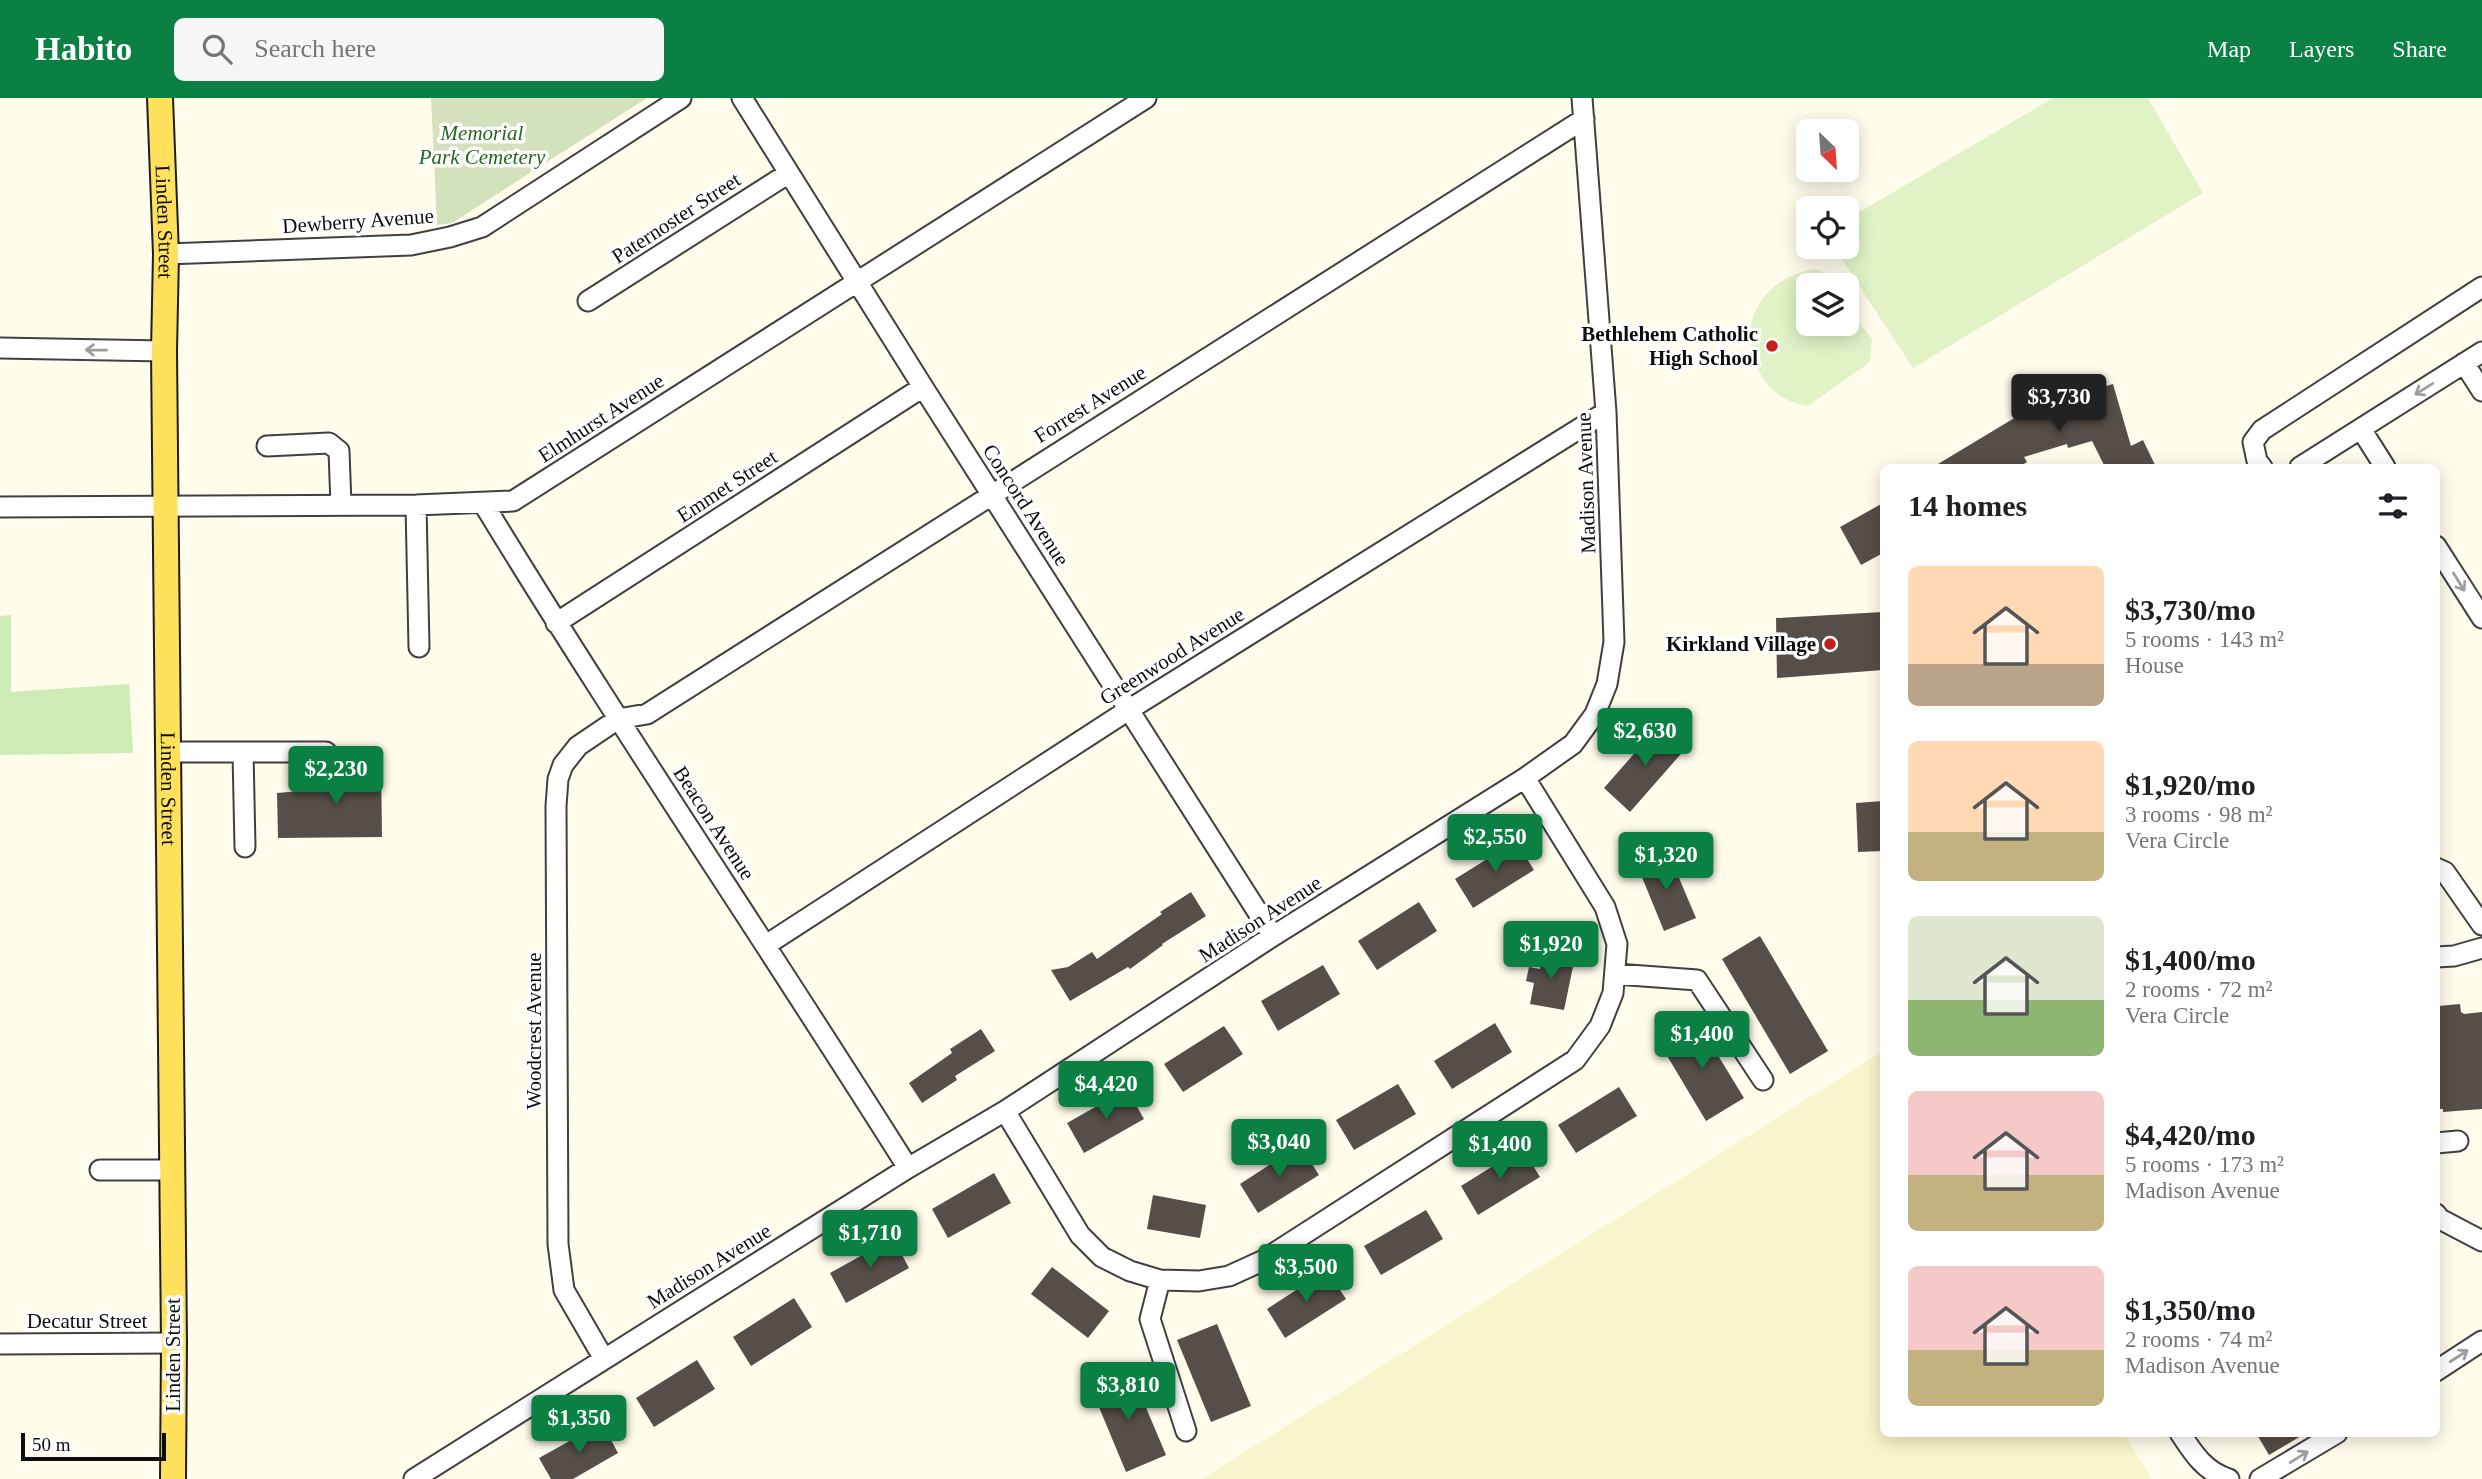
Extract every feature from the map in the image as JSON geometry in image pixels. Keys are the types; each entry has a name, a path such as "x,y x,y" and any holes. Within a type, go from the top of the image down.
{"main road":[{"name":"Linden Street","path":"160,98 166,254 164,351 173,1479"}],"street":[{"name":"Dewberry Avenue","path":"166,254 411,245 450,237 482,227 681,98"},
{"name":"Concord Avenue","path":"742,98 1273,936"},
{"name":"Elmhurst Avenue","path":"0,507 416,505 513,501 1146,98"},
{"name":"Madison Avenue","path":"417,1478 908,1168 1005,1111 1273,936 1525,778 1573,744 1595,714 1607,684 1614,642 1606,412 1582,98"},
{"name":"Forrest Avenue","path":"618,719 647,714 991,493 1584,119"},
{"name":"Paternoster Street","path":"588,301 789,173"},
{"path":"2260,464 2253,442 2262,430 2482,287"},
{"path":"0,348 164,351"},
{"path":"2305,464 2482,352"},
{"path":"2465,363 2482,391"},
{"name":"Emmet Street","path":"556,623 923,387"},
{"name":"Greenwood Avenue","path":"766,945 1130,709 1606,412"},
{"path":"2361,429 2383,464"},
{"path":"267,446 329,443 339,451 341,505"},
{"name":"Beacon Avenue","path":"483,503 556,623 908,1168"},
{"path":"416,505 419,648"},
{"path":"2440,552 2482,618"},
{"name":"Woodcrest Avenue","path":"604,1359 564,1290 558,1244 555,806 558,779 563,765 578,746 618,719"},
{"path":"168,752 326,752"},
{"path":"243,752 245,847"},
{"path":"1005,1111 1080,1235 1102,1257 1130,1271 1160,1280 1199,1281 1228,1276 1262,1261 1574,1060 1600,1026 1613,993 1618,944 1605,907 1525,778"},
{"path":"2440,870 2445,872 2482,925"},
{"path":"2440,957 2454,956 2482,948"},
{"path":"1616,974 1697,980 1763,1080"},
{"path":"2440,1143 2458,1141"},
{"path":"100,1170 172,1170"},
{"path":"2440,1220 2482,1241"},
{"path":"1160,1280 1150,1319 1186,1431"},
{"path":"2440,1368 2482,1341"},
{"name":"Decatur Street","path":"0,1345 174,1343"},
{"path":"2183,1437 2198,1460 2220,1476 2229,1479"},
{"path":"2260,1479 2330,1437"}],"green space":[{"name":"Memorial Park Cemetery","path":"431,98 647,98 452,223 437,225"},
{"path":"2053,98 2148,98 2203,193 1913,368 1859,285 1859,273 1851,273 1842,259 1859,259 1859,212"},
{"path":"1815,269 1823,273 1801,273"},
{"path":"1796,274 1796,336 1859,336 1859,322 1872,339 1870,362 1808,406 1778,394 1758,369 1752,351 1750,334 1759,304 1782,281"},
{"path":"11,615 11,692 129,684 133,753 0,755 0,616"},
{"path":"1880,1053 1880,1437 2126,1437 2152,1479 1202,1479"}],"building":[{"path":"2113,384 2131,446 2143,440 2155,464 2104,464 2092,441 2068,448 2067,444 2024,457 2027,462 2024,464 1938,464 2031,408"},
{"path":"1880,505 1880,555 1861,565 1840,527"},
{"name":"Kirkland Village","path":"1880,612 1880,670 1777,678 1776,618"},
{"path":"1661,723 1687,747 1630,812 1604,788"},
{"path":"336,761 381,762 382,837 278,838 277,793 334,788"},
{"path":"1880,801 1880,851 1858,852 1856,803"},
{"path":"1516,841 1534,870 1473,908 1455,879"},
{"path":"1668,852 1696,918 1664,931 1637,865"},
{"path":"1191,892 1206,916 1162,944 1130,969 1128,967 1070,1001 1051,970 1068,967 1092,952 1097,959"},
{"path":"1419,902 1437,931 1377,970 1358,941"},
{"path":"1760,936 1828,1051 1790,1074 1722,959"},
{"path":"1543,951 1575,957 1564,1010 1530,1004 1534,983 1526,981 1529,967 1540,969"},
{"path":"1323,965 1340,994 1278,1031 1261,1001"},
{"path":"2460,1004 2464,1014 2482,1012 2482,1109 2443,1112 2443,1109 2440,1109 2440,1006"},
{"path":"1697,1021 1744,1098 1706,1121 1660,1044"},
{"path":"1495,1023 1512,1052 1452,1089 1434,1061"},
{"path":"1224,1026 1243,1054 1183,1092 1164,1064"},
{"path":"981,1029 995,1051 955,1076 957,1080 922,1103 909,1083 952,1053 950,1049"},
{"path":"1398,1084 1416,1114 1354,1150 1336,1120"},
{"path":"1619,1087 1637,1116 1576,1153 1558,1125"},
{"path":"1127,1089 1144,1119 1084,1153 1067,1123"},
{"path":"1300,1145 1319,1175 1258,1213 1240,1184"},
{"path":"1522,1148 1540,1177 1478,1215 1461,1186"},
{"path":"994,1173 1011,1203 948,1238 932,1209"},
{"path":"1153,1195 1206,1205 1200,1238 1147,1229"},
{"path":"1426,1210 1443,1239 1381,1275 1364,1246"},
{"path":"893,1238 909,1268 846,1303 830,1273"},
{"path":"1052,1267 1109,1311 1088,1338 1031,1294"},
{"path":"1327,1270 1346,1299 1285,1338 1267,1309"},
{"path":"794,1298 812,1327 751,1366 733,1337"},
{"path":"1217,1324 1251,1406 1211,1422 1177,1340"},
{"path":"697,1360 715,1389 654,1427 636,1398"},
{"path":"1131,1372 1166,1455 1126,1472 1091,1388"},
{"path":"602,1423 618,1453 573,1479 551,1479 539,1458"},
{"path":"2258,1437 2299,1437 2269,1455"}],"place":[{"name":"Bethlehem Catholic High School","path":"1772,346"},
{"name":"Kirkland Village","path":"1830,644"}]}
